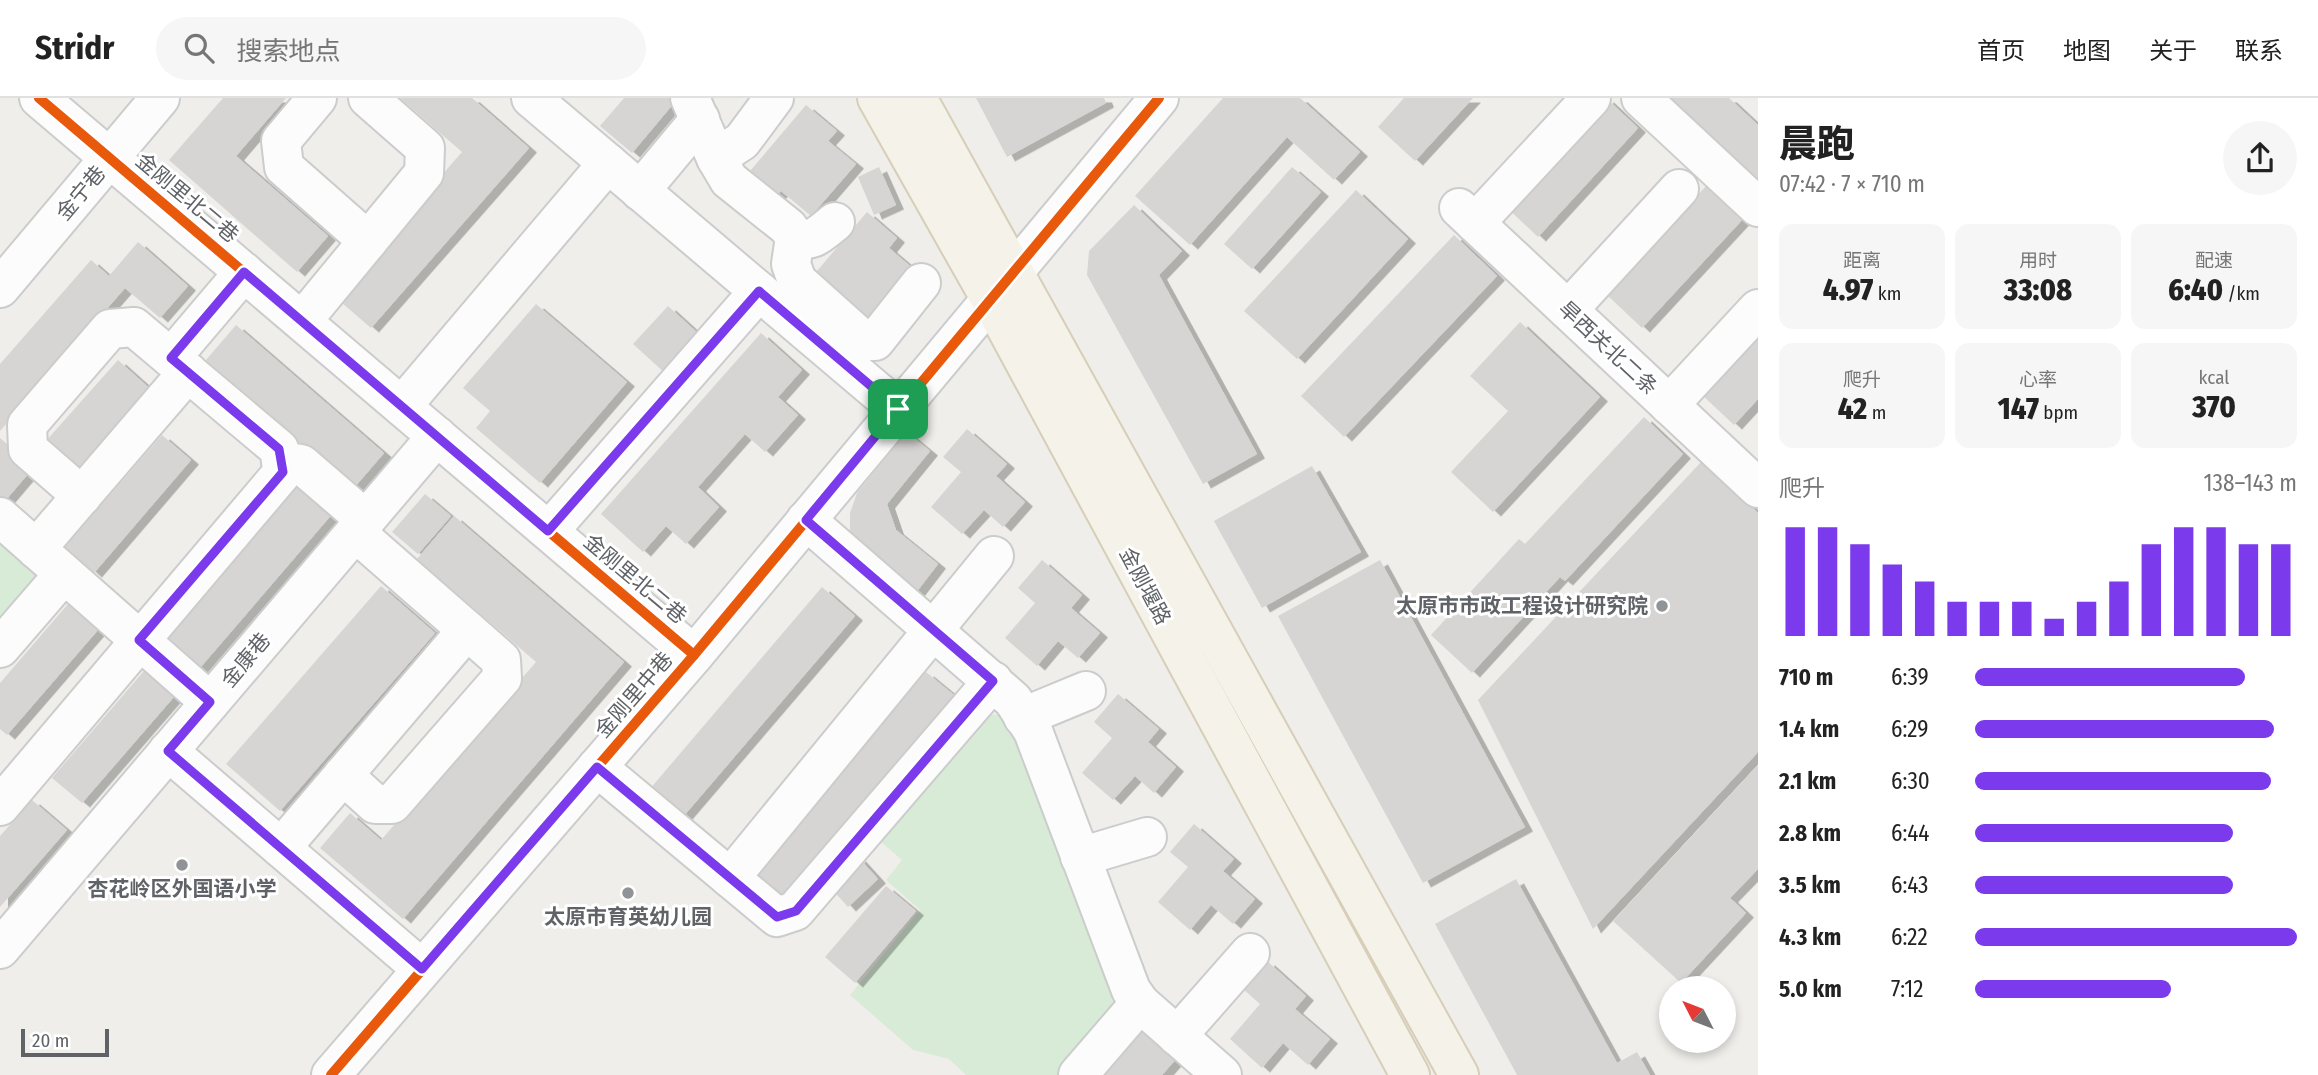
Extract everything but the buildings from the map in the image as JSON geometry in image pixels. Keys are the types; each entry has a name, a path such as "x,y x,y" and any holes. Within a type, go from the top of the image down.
{"main road":[{"name":"金刚堰路","path":"877,98 1002,285 1410,1075"},
{"path":"917,98 1002,285 1459,1075"}],"street":[{"name":"金刚里北二巷","path":"39,98 694,655"},
{"name":"金宁巷","path":"0,288 160,98"},
{"path":"317,98 281,141 284,167 368,241"},
{"path":"302,321 424,173 425,148 368,98"},
{"path":"531,98 898,409"},
{"path":"716,158 742,141 774,98"},
{"name":"金刚里中巷","path":"340,1072 422,969 694,655 1159,98"},
{"name":"旱西关北二条","path":"1591,98 1467,216 1758,488"},
{"path":"1641,98 1758,207"},
{"path":"640,191 695,108"},
{"path":"695,108 716,158 729,180 788,228 795,237 805,241 816,237 835,222"},
{"path":"402,406 608,163"},
{"path":"1568,310 1679,188"},
{"path":"795,237 791,264 797,281 864,341 874,341 921,283"},
{"path":"0,648 50,561 82,496 244,272"},
{"path":"548,531 759,291"},
{"path":"1669,405 1758,309"},
{"path":"8,781 139,640 283,472 279,449 134,327 110,329 27,425 28,449 82,496"},
{"name":"金康巷","path":"0,949 437,436"},
{"path":"281,461 301,464 360,526 501,660 502,678 393,804 375,804 342,775"},
{"path":"0,517 210,702"},
{"path":"806,520 993,681 1023,717 1033,731 1131,990 1140,1003 1222,1075"},
{"path":"730,878 994,556"},
{"path":"281,848 467,630"},
{"path":"597,767 777,917 796,911 993,681"},
{"path":"1023,717 1086,691"},
{"path":"168,751 422,969"},
{"path":"1080,857 1147,837"},
{"path":"1177,1035 1250,953"},
{"path":"1078,1075 1140,1003"}],"green space":[{"path":"0,537 41,573 0,620"},
{"path":"987,714 1001,715 1014,731 1107,968 1113,1001 1103,1024 1057,1075 966,1075 949,1059 913,1050 850,995 920,910 886,880 902,860 880,841"}],"cycle path":[{"path":"39,98 694,655"},
{"path":"331,1075 694,655 1159,98"}],"place":[{"name":"太原市市政工程设计研究院","path":"1662,606"},
{"name":"杏花岭区外国语小学","path":"182,865"},
{"name":"太原市育英幼儿园","path":"628,893"}],"route":[{"path":"244,272 548,531 759,291 898,409 806,520 993,681 796,911 777,917 597,767 422,969 168,751 210,702 139,640 283,472 279,449 171,358 244,272"}]}
